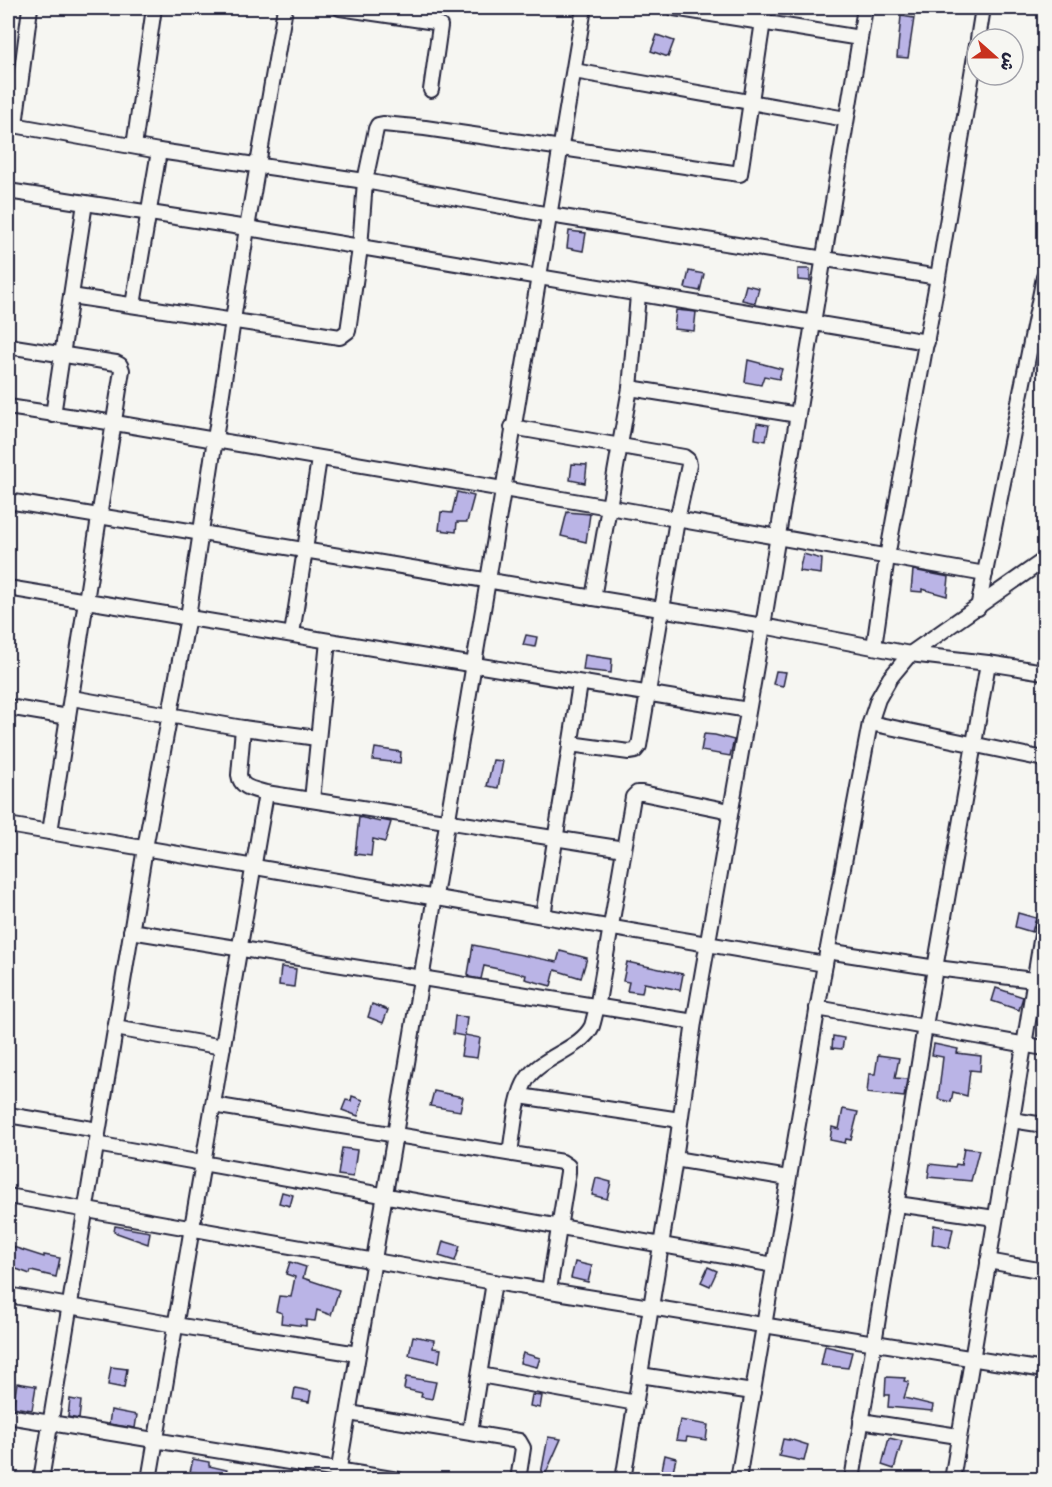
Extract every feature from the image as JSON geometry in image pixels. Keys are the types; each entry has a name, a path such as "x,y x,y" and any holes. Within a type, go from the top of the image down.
{"street":[{"path":"30,8 11,125 159,151 365,181 550,215 938,277"},
{"path":"134,146 154,8"},
{"path":"40,1479 145,848 202,534 247,228 285,8"},
{"path":"340,8 395,12 435,22 440,26 431,90"},
{"path":"338,1474 584,8"},
{"path":"674,8 860,38"},
{"path":"71,296 340,337 345,335 348,331 360,248 365,181 376,129 378,125 383,124 740,174 765,8"},
{"path":"623,1479 675,1159 694,1023 764,626 865,8"},
{"path":"980,27 983,8"},
{"path":"574,71 846,119"},
{"path":"874,647 887,557 927,342 970,87"},
{"path":"133,305 159,151"},
{"path":"8,191 247,228 927,342"},
{"path":"53,415 85,203"},
{"path":"978,608 1044,277"},
{"path":"593,598 630,388 638,295"},
{"path":"8,346 120,365 122,370 50,832"},
{"path":"630,388 798,415"},
{"path":"8,407 609,507 985,574"},
{"path":"512,427 620,445 684,457 688,460 639,746 635,751 629,752 570,744"},
{"path":"292,634 320,459"},
{"path":"8,501 764,626 910,654 1044,672"},
{"path":"738,1479 817,1008 870,723 878,699 890,678 910,654 1044,560"},
{"path":"8,588 748,710"},
{"path":"312,800 328,641"},
{"path":"852,1479 925,1026 988,663"},
{"path":"543,916 580,684"},
{"path":"72,698 243,728 317,738"},
{"path":"8,707 68,717"},
{"path":"870,723 1044,759"},
{"path":"243,728 240,782 244,786 266,793 624,849"},
{"path":"149,1479 266,793"},
{"path":"510,1152 520,1096 527,1079 538,1067 584,1036 592,1026 633,797 637,793 730,811"},
{"path":"8,825 708,944 1040,980"},
{"path":"952,1479 1025,1044 1040,980 1044,922"},
{"path":"131,931 694,1023"},
{"path":"817,1008 1044,1048"},
{"path":"115,1028 223,1047"},
{"path":"520,1096 680,1120"},
{"path":"213,1105 562,1162 568,1166 549,1290"},
{"path":"8,1116 99,1130"},
{"path":"1012,1120 1044,1125"},
{"path":"96,1144 774,1265"},
{"path":"675,1159 788,1178"},
{"path":"8,1196 192,1227 374,1262 1044,1370"},
{"path":"897,1204 995,1218"},
{"path":"988,1261 1044,1270"},
{"path":"470,1432 494,1282"},
{"path":"8,1295 175,1325 358,1354"},
{"path":"480,1375 636,1403"},
{"path":"640,1375 753,1392"},
{"path":"349,1413 519,1441 523,1449 518,1479"},
{"path":"8,1416 156,1440 338,1474 398,1479"},
{"path":"861,1421 958,1436"}],"building":[{"path":"901,16 914,18 908,58 897,57"},
{"path":"657,35 674,41 668,57 651,51"},
{"path":"569,231 586,233 583,251 567,248"},
{"path":"798,269 810,269 810,281 798,280"},
{"path":"689,271 704,274 700,291 685,288"},
{"path":"746,285 759,288 755,303 742,300"},
{"path":"676,310 696,312 694,331 674,329"},
{"path":"748,360 782,369 779,379 764,376 761,385 745,382"},
{"path":"757,423 769,425 766,441 755,439"},
{"path":"572,464 587,465 585,483 570,480"},
{"path":"457,492 474,496 467,522 457,522 456,532 439,530 441,512 452,513"},
{"path":"567,512 590,514 586,542 561,536"},
{"path":"803,554 822,559 821,574 799,571"},
{"path":"913,570 949,577 947,596 922,589 922,592 911,591"},
{"path":"526,635 537,637 535,647 523,645"},
{"path":"585,655 612,659 611,673 583,670"},
{"path":"776,671 786,672 783,686 773,684"},
{"path":"704,734 734,740 730,756 701,751"},
{"path":"375,748 401,752 400,763 373,760"},
{"path":"493,760 503,761 498,788 487,786"},
{"path":"359,817 391,822 385,842 373,839 371,856 355,854"},
{"path":"1018,913 1036,918 1032,932 1015,927"},
{"path":"473,945 557,962 560,951 587,958 581,978 555,970 551,986 525,979 526,975 484,966 481,979 469,977 468,974"},
{"path":"627,962 683,974 680,990 644,983 642,993 627,991 629,982 623,981"},
{"path":"281,967 296,969 294,987 279,985"},
{"path":"996,988 1023,997 1019,1010 992,1001"},
{"path":"372,1004 388,1010 383,1023 368,1017"},
{"path":"455,1016 467,1017 465,1035 480,1038 477,1058 461,1056 464,1036 453,1034"},
{"path":"833,1036 844,1038 842,1049 832,1048"},
{"path":"934,1044 958,1049 957,1053 981,1056 980,1071 970,1070 967,1096 953,1092 951,1102 938,1099 943,1057 932,1055"},
{"path":"878,1055 899,1058 895,1078 907,1079 904,1097 867,1093 869,1074 875,1074"},
{"path":"434,1091 463,1097 460,1111 430,1106"},
{"path":"352,1096 363,1100 358,1116 342,1110 346,1100 351,1101"},
{"path":"843,1109 858,1112 851,1140 846,1139 845,1143 830,1140 832,1127 839,1129"},
{"path":"342,1148 357,1150 353,1177 338,1175"},
{"path":"964,1148 979,1150 971,1181 928,1177 930,1164 955,1167 956,1164 961,1165"},
{"path":"596,1178 611,1182 607,1199 592,1195"},
{"path":"282,1192 293,1195 290,1206 279,1203"},
{"path":"934,1225 953,1229 949,1248 932,1244"},
{"path":"115,1226 150,1232 148,1244 114,1232"},
{"path":"443,1241 460,1246 455,1261 439,1256"},
{"path":"13,1247 44,1257 44,1255 60,1258 56,1277 31,1271 30,1274 8,1266"},
{"path":"290,1262 306,1267 303,1278 339,1290 331,1315 317,1310 315,1321 306,1320 306,1326 281,1323 282,1313 276,1311 279,1296 291,1297 295,1277 286,1274"},
{"path":"575,1262 592,1266 588,1282 571,1278"},
{"path":"708,1267 717,1271 710,1286 701,1282"},
{"path":"413,1336 434,1340 433,1348 441,1349 439,1362 409,1355"},
{"path":"825,1346 852,1352 848,1368 821,1365"},
{"path":"523,1353 540,1358 537,1367 520,1363"},
{"path":"111,1367 127,1369 124,1388 108,1385"},
{"path":"406,1377 436,1382 432,1399 421,1397 422,1393 404,1389"},
{"path":"886,1377 905,1378 904,1381 909,1382 904,1398 933,1405 932,1411 888,1407 889,1395 885,1395"},
{"path":"17,1383 36,1386 32,1410 13,1407"},
{"path":"295,1388 311,1391 309,1402 293,1399"},
{"path":"532,1395 542,1396 540,1408 530,1406"},
{"path":"70,1399 81,1401 79,1419 68,1417"},
{"path":"111,1410 137,1415 135,1428 109,1424"},
{"path":"680,1420 708,1425 706,1440 687,1437 686,1441 676,1440"},
{"path":"548,1437 561,1439 545,1475 541,1474"},
{"path":"889,1438 902,1441 894,1469 882,1465"},
{"path":"783,1439 808,1445 804,1461 779,1456"},
{"path":"665,1455 676,1458 671,1479 660,1479"},
{"path":"193,1459 209,1462 209,1466 227,1470 225,1479 199,1479 200,1473 190,1472"}]}
